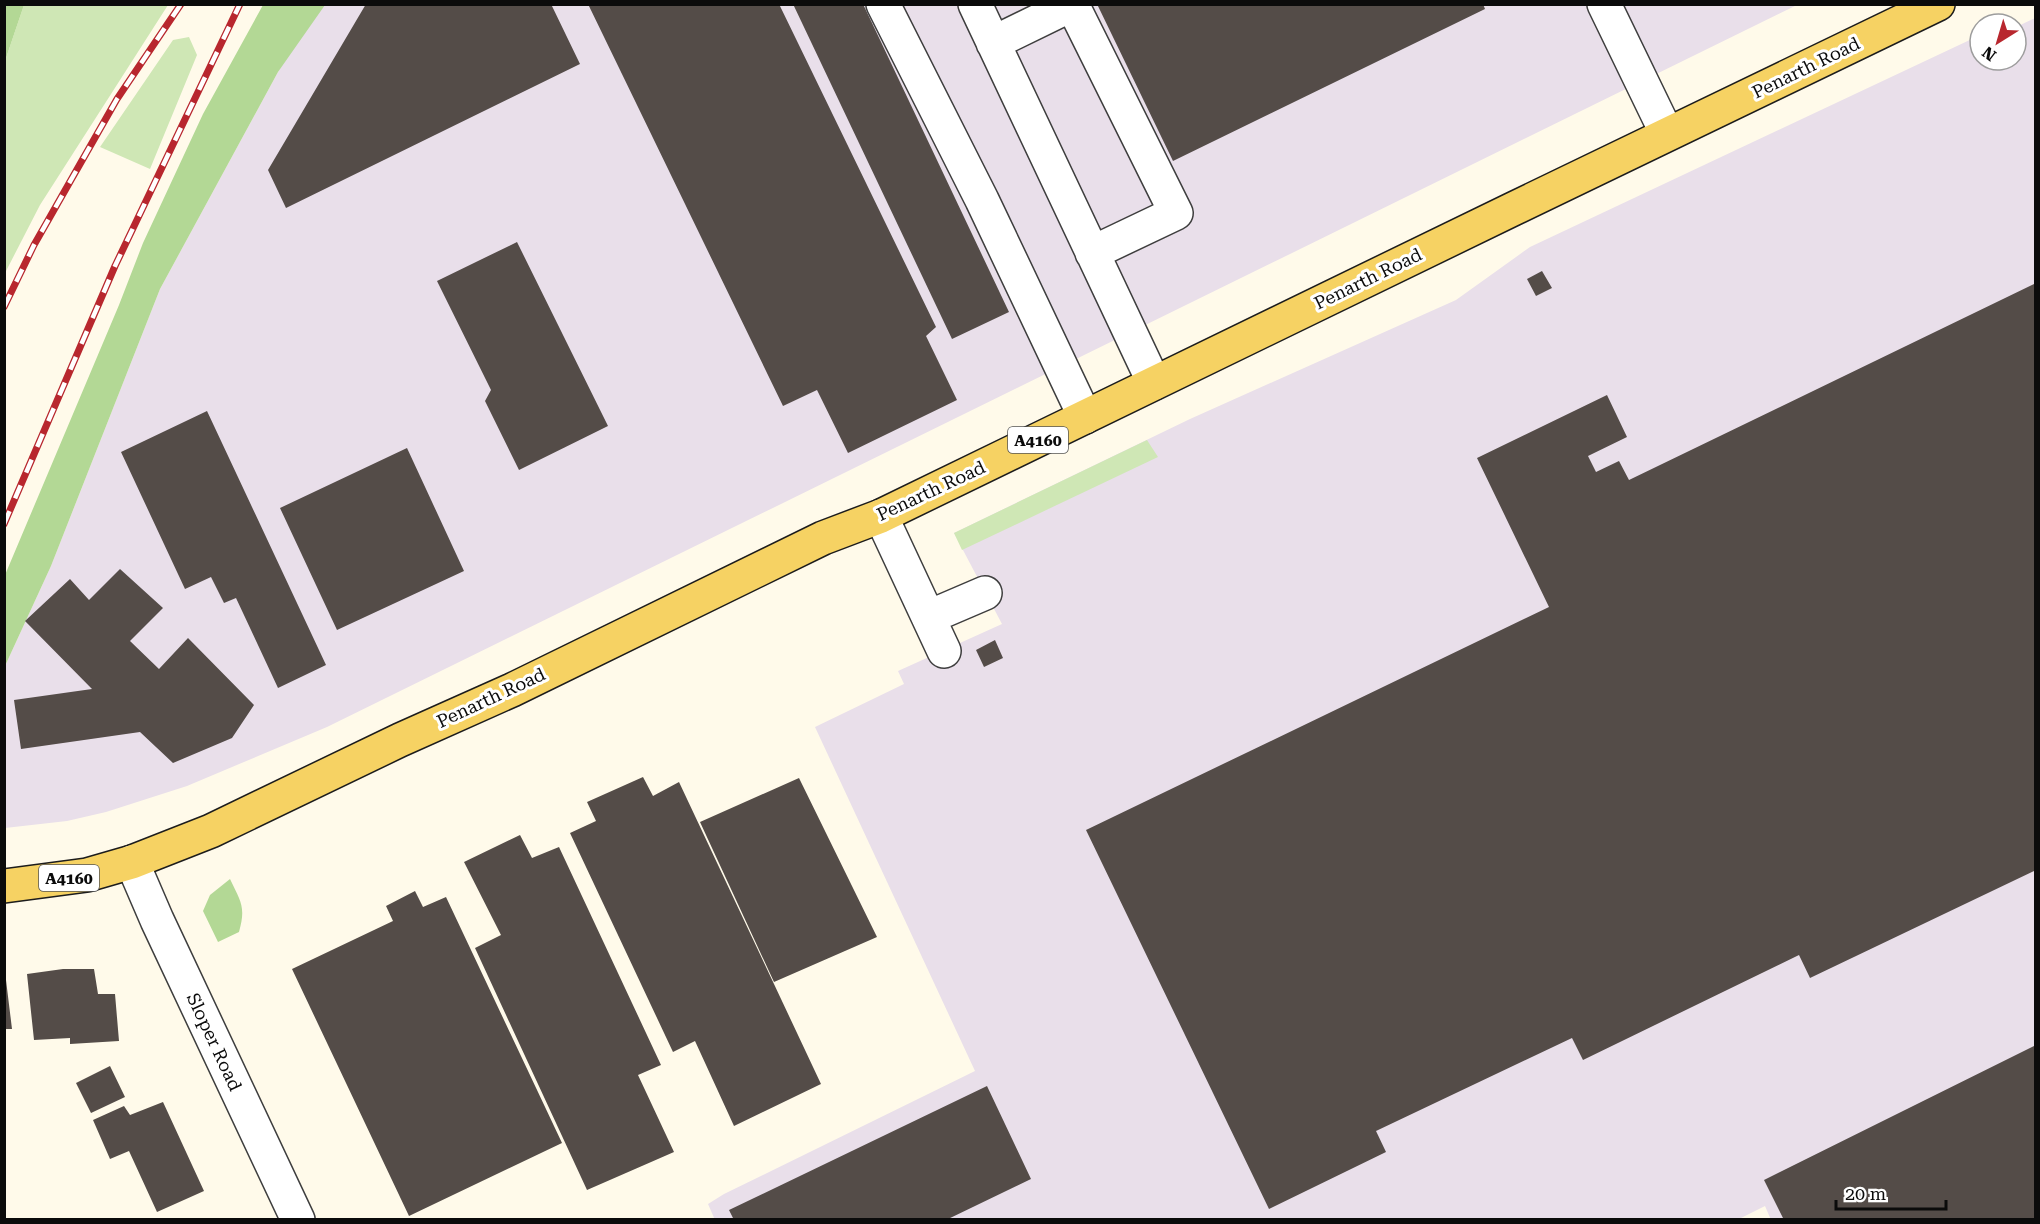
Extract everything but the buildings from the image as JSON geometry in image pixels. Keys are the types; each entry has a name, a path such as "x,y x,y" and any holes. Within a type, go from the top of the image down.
{"main road":[{"name":"Penarth Road","path":"4,886 87,874 132,862 233,822 400,740 512,690 822,538 881,516 1938,4"}],"street":[{"path":"883,4 982,200 1085,417"},
{"path":"975,4 1154,383"},
{"path":"1604,4 1667,134"},
{"path":"993,43 1072,5 1176,213 1092,253"},
{"path":"881,516 944,651"},
{"path":"928,617 985,592"},
{"name":"Sloper Road","path":"132,862 290,1217"}],"shaded area":[{"path":"317,5 1797,5 327,727 187,786 106,812 67,821 5,828 5,666 51,566 160,289"},
{"path":"2035,18 2035,1219 1771,1220 1765,1206 1737,1220 715,1220 708,1204 724,1194 975,1071 815,727 904,684 898,671 1002,624 954,533 1190,419 1456,300 1530,247 1968,41 1968,72 2028,72 2028,21"}],"green space":[{"path":"4,5 24,5 5,61"},
{"path":"24,5 168,5 40,205 5,273 5,61"},
{"path":"263,5 325,5 278,72 160,289 51,566 5,666 5,575 143,243 203,114"},
{"path":"189,37 197,55 150,169 100,147 173,40"},
{"path":"1147,440 1158,457 962,550 954,533"},
{"path":"230,879 241,905 241,923 239,932 218,942 203,911 210,895"}],"railway":[{"path":"4,307 34,245 117,99 181,4"},
{"path":"4,524 115,266 240,4"}]}
